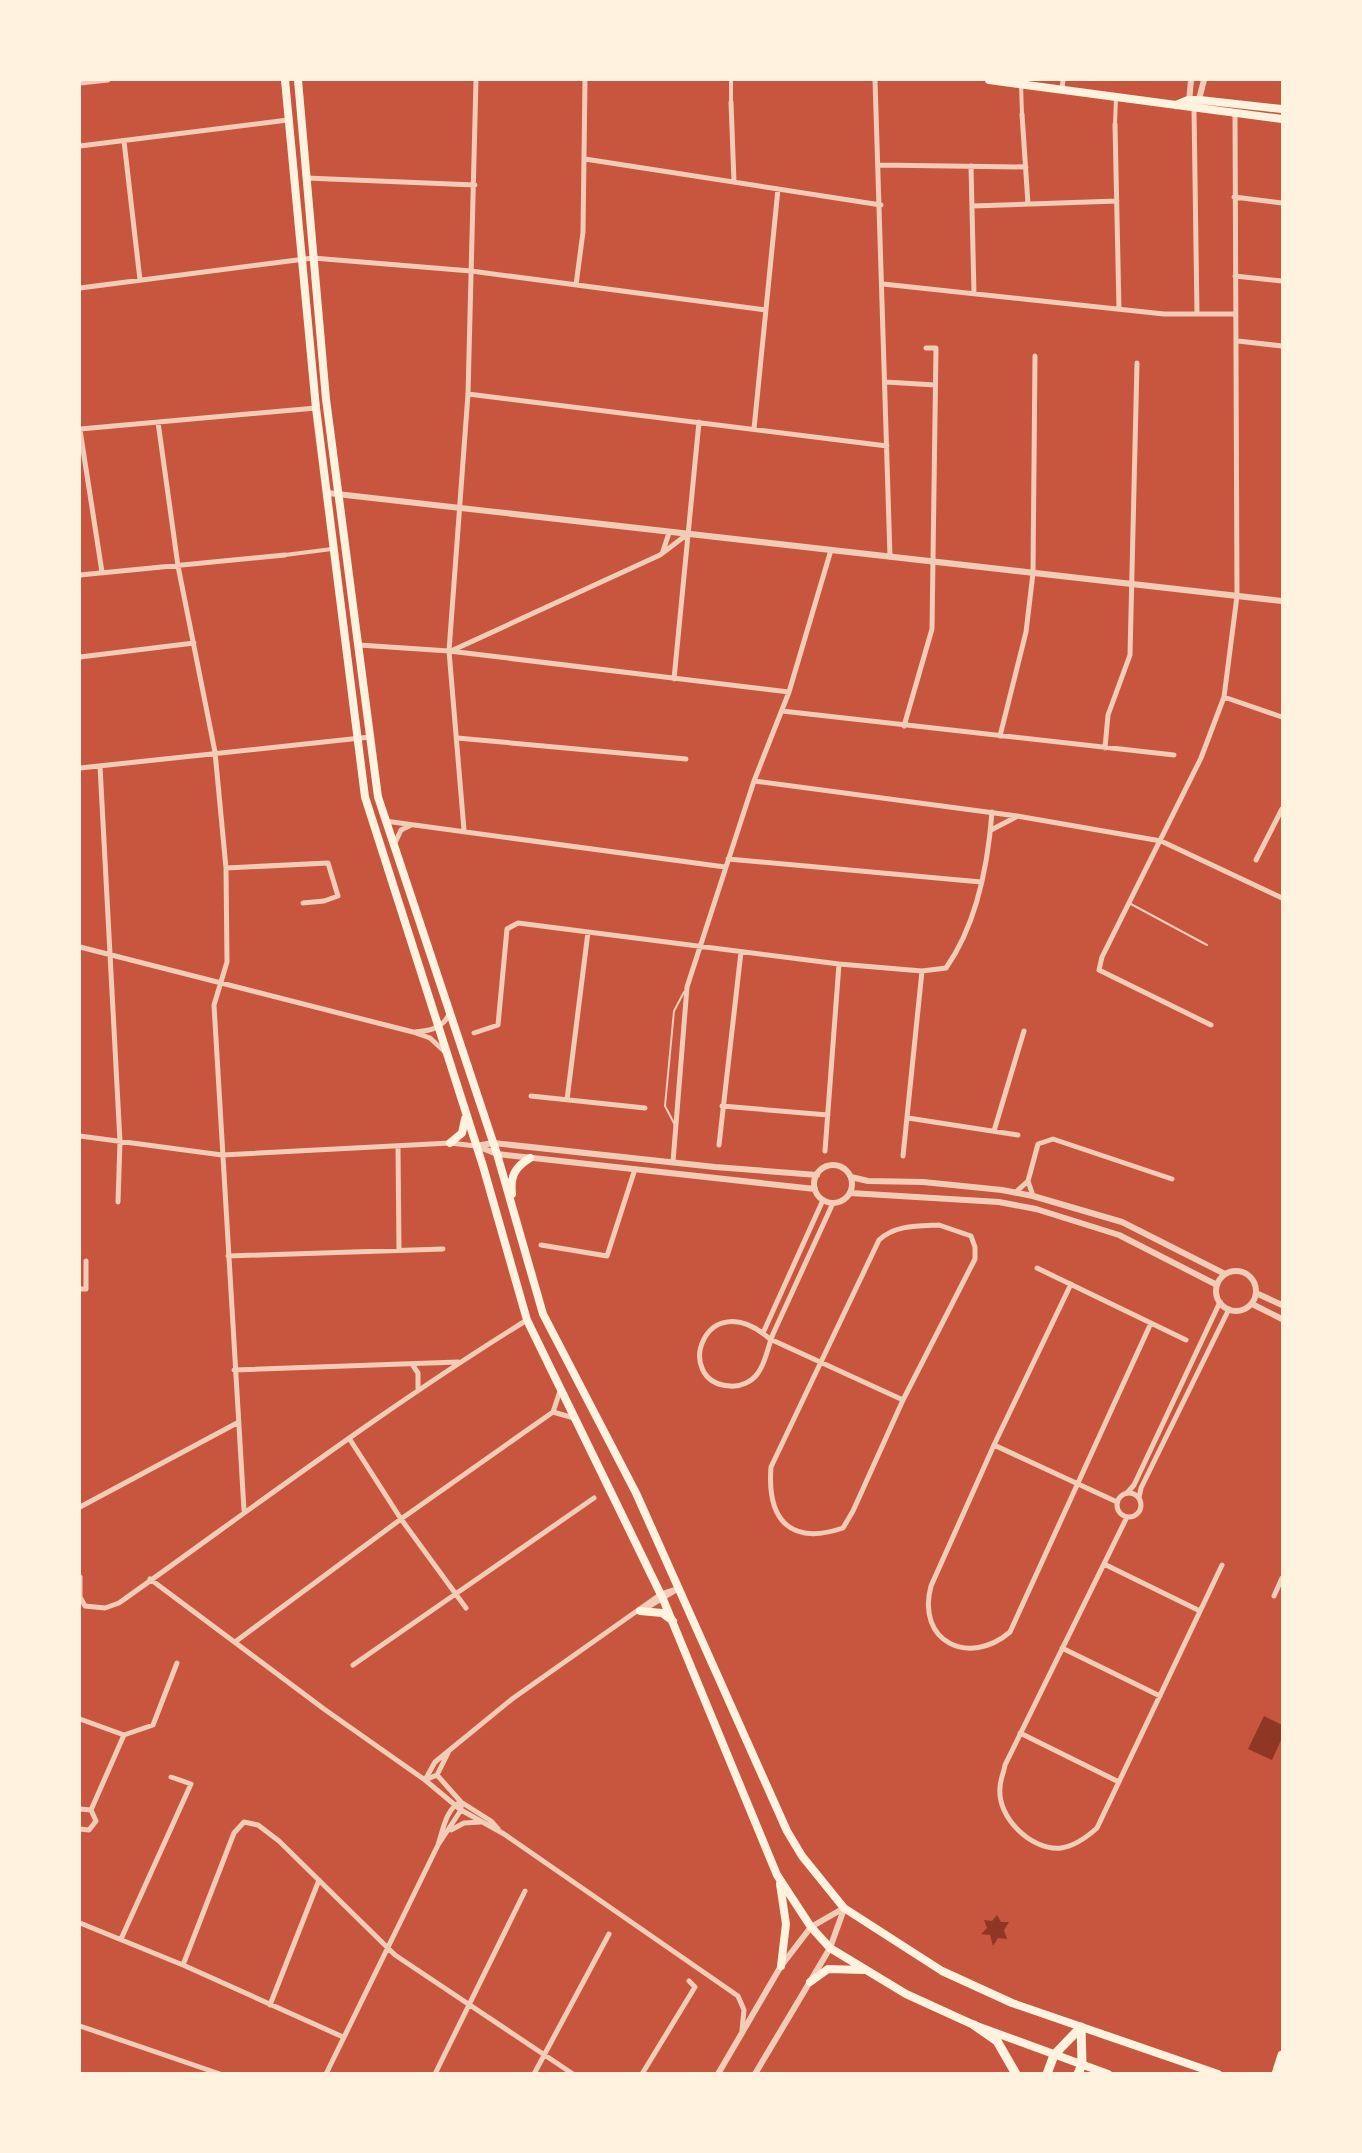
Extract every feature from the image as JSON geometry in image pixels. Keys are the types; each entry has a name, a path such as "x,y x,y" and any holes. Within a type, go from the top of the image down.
{"highway":[{"path":"974,2025 997,2041 1016,2073"},
{"path":"1047,2073 1054,2055 1081,2027"},
{"path":"1080,2069 1081,2027"},
{"path":"1276,2072 1282,2055"}],"main road":[{"path":"285,80 316,408 365,797 476,1146 527,1320 662,1596 777,1875 811,1927 830,1948 906,1994 974,2025 1054,2055 1080,2069 1108,2073"},
{"path":"298,80 326,399 378,797 497,1154 543,1314 636,1493 787,1831 802,1856 844,1908 942,1971 1011,2003 1218,2073"},
{"path":"989,80 1282,119"},
{"path":"1175,106 1188,100 1200,100 1282,109"},
{"path":"450,1143 464,1129 465,1113"},
{"path":"513,1209 512,1178 517,1166 530,1158"},
{"path":"638,1611 662,1613 673,1622"},
{"path":"777,1875 786,1923 781,1966"},
{"path":"810,1982 828,1969 868,1970"}],"street":[{"path":"80,83 108,80"},
{"path":"464,830 449,651 462,507 468,394 476,80"},
{"path":"576,285 583,232 585,80"},
{"path":"731,80 734,182"},
{"path":"875,80 881,205 890,557"},
{"path":"1062,89 1063,80"},
{"path":"1191,80 1188,100 1194,109 1197,315"},
{"path":"1194,109 1200,100 1204,80"},
{"path":"1021,84 1028,204"},
{"path":"1116,97 1119,309"},
{"path":"1211,1025 1099,970 1102,957 1201,758 1224,697 1237,596 1238,341 1234,314 1235,114"},
{"path":"80,146 288,120"},
{"path":"124,141 140,280"},
{"path":"585,159 881,205"},
{"path":"879,165 1026,167"},
{"path":"971,166 974,294"},
{"path":"306,178 475,185"},
{"path":"754,429 778,189"},
{"path":"1234,197 1282,203"},
{"path":"972,206 1117,201"},
{"path":"80,288 313,258 471,271 766,310"},
{"path":"1235,276 1282,281"},
{"path":"883,285 1119,309 1197,315 1234,314"},
{"path":"1238,341 1282,346"},
{"path":"904,726 933,629 936,348 926,348"},
{"path":"1000,736 1026,632 1033,573 1035,356"},
{"path":"1105,748 1108,715 1130,656 1137,363"},
{"path":"886,382 935,385"},
{"path":"468,394 887,446"},
{"path":"102,572 80,429 316,408"},
{"path":"158,422 178,566 215,752 226,868 227,962 214,1005 237,1423 244,1510"},
{"path":"674,679 699,422"},
{"path":"328,493 1282,601"},
{"path":"660,555 669,537 669,533 663,530"},
{"path":"449,651 660,555 689,533"},
{"path":"80,575 335,549"},
{"path":"673,1162 687,987 698,947 754,781 789,692 831,550"},
{"path":"80,657 194,643"},
{"path":"359,645 449,651 789,692"},
{"path":"1224,697 1282,717"},
{"path":"782,711 1174,755"},
{"path":"80,768 370,737"},
{"path":"457,738 687,759"},
{"path":"100,766 120,1142 118,1202"},
{"path":"754,781 992,812 1161,841 1282,898"},
{"path":"1256,860 1282,809"},
{"path":"474,1033 498,1025 507,929 518,923 839,964 922,971 946,968 960,948 981,882 991,830 992,812"},
{"path":"991,830 1017,816"},
{"path":"386,821 725,867"},
{"path":"394,847 401,830 411,825"},
{"path":"728,859 981,882"},
{"path":"226,868 328,863 338,896 303,903"},
{"path":"567,1100 588,932"},
{"path":"80,947 413,1032 430,1038 444,1051"},
{"path":"719,1145 741,952"},
{"path":"825,1151 839,964"},
{"path":"903,1156 922,971"},
{"path":"413,1032 437,1028 446,1021 449,1013"},
{"path":"993,1131 1023,1031"},
{"path":"531,1096 645,1108"},
{"path":"909,1105 911,1111 922,1120"},
{"path":"722,1106 828,1115"},
{"path":"908,1118 1017,1135"},
{"path":"80,1136 222,1155 450,1143 476,1146 497,1154 815,1189"},
{"path":"1016,1192 1028,1181 1038,1144 1053,1138 1172,1179"},
{"path":"476,1146 493,1143 817,1175"},
{"path":"398,1146 399,1251"},
{"path":"851,1177 850,1193 843,1201 833,1203 823,1200 815,1189 817,1175 823,1168 833,1165 844,1168 851,1177 868,1181 923,1182 1016,1192 1122,1222 1225,1274 1244,1272 1254,1281 1256,1293 1252,1304 1241,1310 1229,1309 1220,1302"},
{"path":"541,1245 607,1256 635,1169"},
{"path":"1028,1181 1033,1196"},
{"path":"850,1193 999,1202 1036,1209 1119,1235 1217,1286"},
{"path":"763,1333 823,1200"},
{"path":"833,1203 770,1339 759,1372 742,1385 721,1384 704,1372 699,1354 701,1342 714,1326 733,1321 763,1333 770,1339 903,1400"},
{"path":"910,1226 939,1226 971,1236 975,1247 975,1259 903,1400 843,1528 824,1534 807,1534 777,1515 771,1502 771,1467 820,1362 879,1240 887,1233 910,1226"},
{"path":"228,1256 443,1249"},
{"path":"80,1289 86,1289 86,1261"},
{"path":"1037,1268 1186,1340"},
{"path":"1117,1502 1134,1485 1220,1302 1217,1286 1225,1274"},
{"path":"1071,1284 994,1445 931,1586 927,1603 932,1625 942,1638 964,1648 982,1648 1000,1641 1010,1632 1151,1323"},
{"path":"1256,1293 1282,1305"},
{"path":"1252,1304 1282,1319"},
{"path":"1117,1502 1118,1510 1126,1517 1135,1516 1141,1510 1139,1498 1141,1488 1229,1309"},
{"path":"80,1577 80,1597 86,1606 105,1608 119,1603 244,1510 460,1362 527,1320"},
{"path":"234,1370 460,1362"},
{"path":"412,1364 418,1372 418,1391"},
{"path":"235,1642 401,1519 553,1412 561,1388"},
{"path":"553,1412 576,1419"},
{"path":"80,1507 237,1423"},
{"path":"349,1438 401,1519 466,1608"},
{"path":"994,1445 1117,1502"},
{"path":"1126,1493 1139,1498"},
{"path":"353,1665 594,1498"},
{"path":"1126,1517 1005,1765 999,1789 1003,1809 1027,1838 1060,1848 1084,1839 1097,1827 1222,1564"},
{"path":"1104,1564 1200,1611"},
{"path":"1274,1596 1282,1578"},
{"path":"150,1579 324,1710 481,1822 499,1830 738,1996 744,2010 741,2036"},
{"path":"425,1780 435,1762 512,1700 638,1611 680,1588"},
{"path":"1062,1648 1160,1696"},
{"path":"80,1719 124,1735 153,1725 177,1663"},
{"path":"1020,1733 1119,1782"},
{"path":"92,1810 124,1735"},
{"path":"425,1780 437,1775 449,1752"},
{"path":"437,1775 459,1805 491,1821 499,1830"},
{"path":"121,1939 191,1784 171,1777"},
{"path":"438,1845 447,1833 459,1805"},
{"path":"326,2073 459,1805"},
{"path":"80,1809 92,1810"},
{"path":"80,1829 89,1830 95,1824 96,1817 92,1810"},
{"path":"447,1833 464,1823 481,1822"},
{"path":"183,1965 238,1825 250,1823 258,1825 279,1841 395,1955 573,2073"},
{"path":"270,2005 319,1880"},
{"path":"435,2073 471,2005 525,1891"},
{"path":"718,2073 781,1966 811,1927 844,1908"},
{"path":"755,2073 830,1948 844,1908"},
{"path":"80,1923 183,1965 343,2037"},
{"path":"534,2073 609,1934"},
{"path":"642,2073 695,1988 689,1981"},
{"path":"80,2026 220,2073"}],"lane":[{"path":"1129,903 1207,945"},
{"path":"677,1130 665,1106 674,1011 687,987"}],"shaded area":[{"path":"1264,1716 1282,1725 1282,1738 1272,1760 1248,1749"},
{"path":"997,1915 1001,1922 1009,1922 1004,1930 1007,1939 998,1938 993,1946 990,1935 981,1934 987,1928 984,1920 992,1921"}]}
